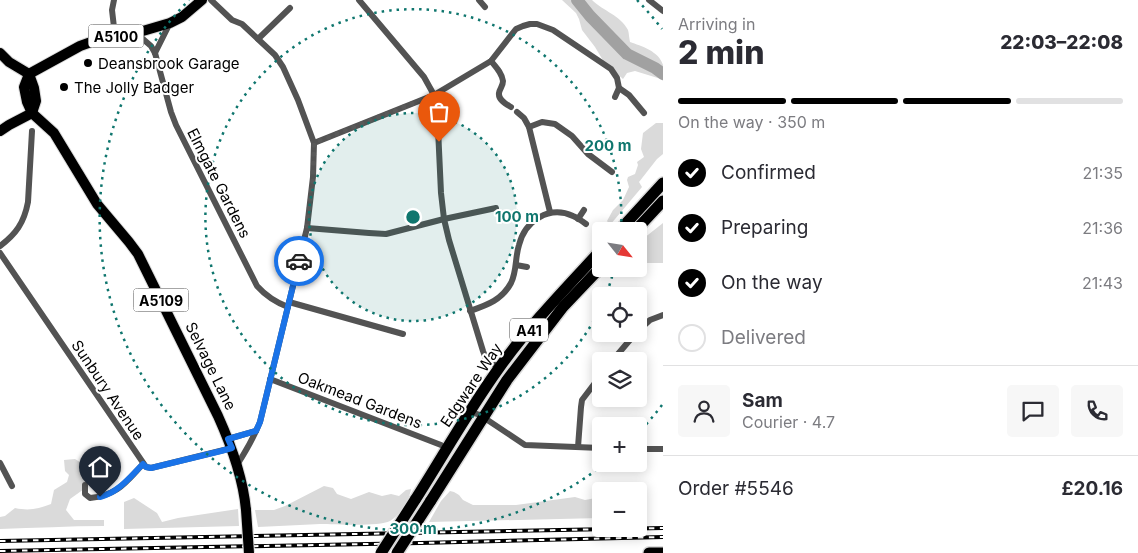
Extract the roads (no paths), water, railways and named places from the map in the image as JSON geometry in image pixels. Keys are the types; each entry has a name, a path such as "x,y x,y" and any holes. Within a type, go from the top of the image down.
{"highway":[{"path":"626,222 663,183"},
{"path":"643,222 663,201"},
{"name":"Edgware Way","path":"381,553 499,368 519,341 592,260"},
{"name":"Edgware Way","path":"484,417 507,380 534,344 563,307 592,276"},
{"name":"A41","path":"397,553 484,417"},
{"path":"649,553 663,553"}],"main road":[{"name":"A5100","path":"29,74 80,46 105,37 136,32 170,23 182,17 202,0"},
{"path":"0,53 9,62 29,74 36,101 32,113 0,132"},
{"name":"Selvage Lane","path":"32,113 54,133 97,204 138,254 218,416 230,443 242,482 249,553"}],"street":[{"path":"114,0 112,10 115,36"},
{"path":"211,0 232,20 242,24 275,55 298,100 314,143 313,177 307,228 260,422 245,454 237,465"},
{"path":"359,0 424,77 434,95 437,107 441,193 448,240 486,359 499,368"},
{"path":"479,0 485,7"},
{"path":"649,0 663,11"},
{"path":"258,39 290,8"},
{"path":"155,53 170,23"},
{"path":"314,143 434,95 491,61 516,29 530,24 537,24 553,30 611,69 617,78 619,88 614,97"},
{"name":"Elmgate Gardens","path":"136,32 151,46 155,53 171,112 257,286 269,298 403,334"},
{"path":"491,61 503,79 499,93 500,98 511,107"},
{"path":"619,88 629,95 644,114"},
{"path":"517,112 524,118 529,127 550,212"},
{"path":"529,127 542,122 555,124 572,136 588,154 612,172"},
{"path":"0,246 16,232 26,214 32,130"},
{"path":"307,228 386,234 496,208"},
{"path":"578,219 584,210"},
{"path":"470,311 492,302 503,294 512,282 520,241 529,226 538,217 550,212 566,214 574,216 586,224"},
{"name":"Sunbury Avenue","path":"0,253 143,464"},
{"path":"516,265 527,267"},
{"path":"647,323 663,315"},
{"path":"620,352 628,342"},
{"name":"Oakmead Gardens","path":"270,379 440,445"},
{"path":"578,447 582,400 592,387"},
{"path":"467,417 476,413 525,445 592,448"},
{"path":"84,485 85,494 90,498 106,496 122,485 143,464 151,468 230,443 256,431"},
{"path":"647,449 663,449"},
{"path":"0,464 12,486"}],"waterway":[{"path":"577,0 627,54 663,74"}],"railway":[{"path":"0,541 663,528"},
{"path":"0,551 663,537"}],"place":[{"name":"Deansbrook Garage","path":"88,63"},
{"name":"The Jolly Badger","path":"64,87"}]}
